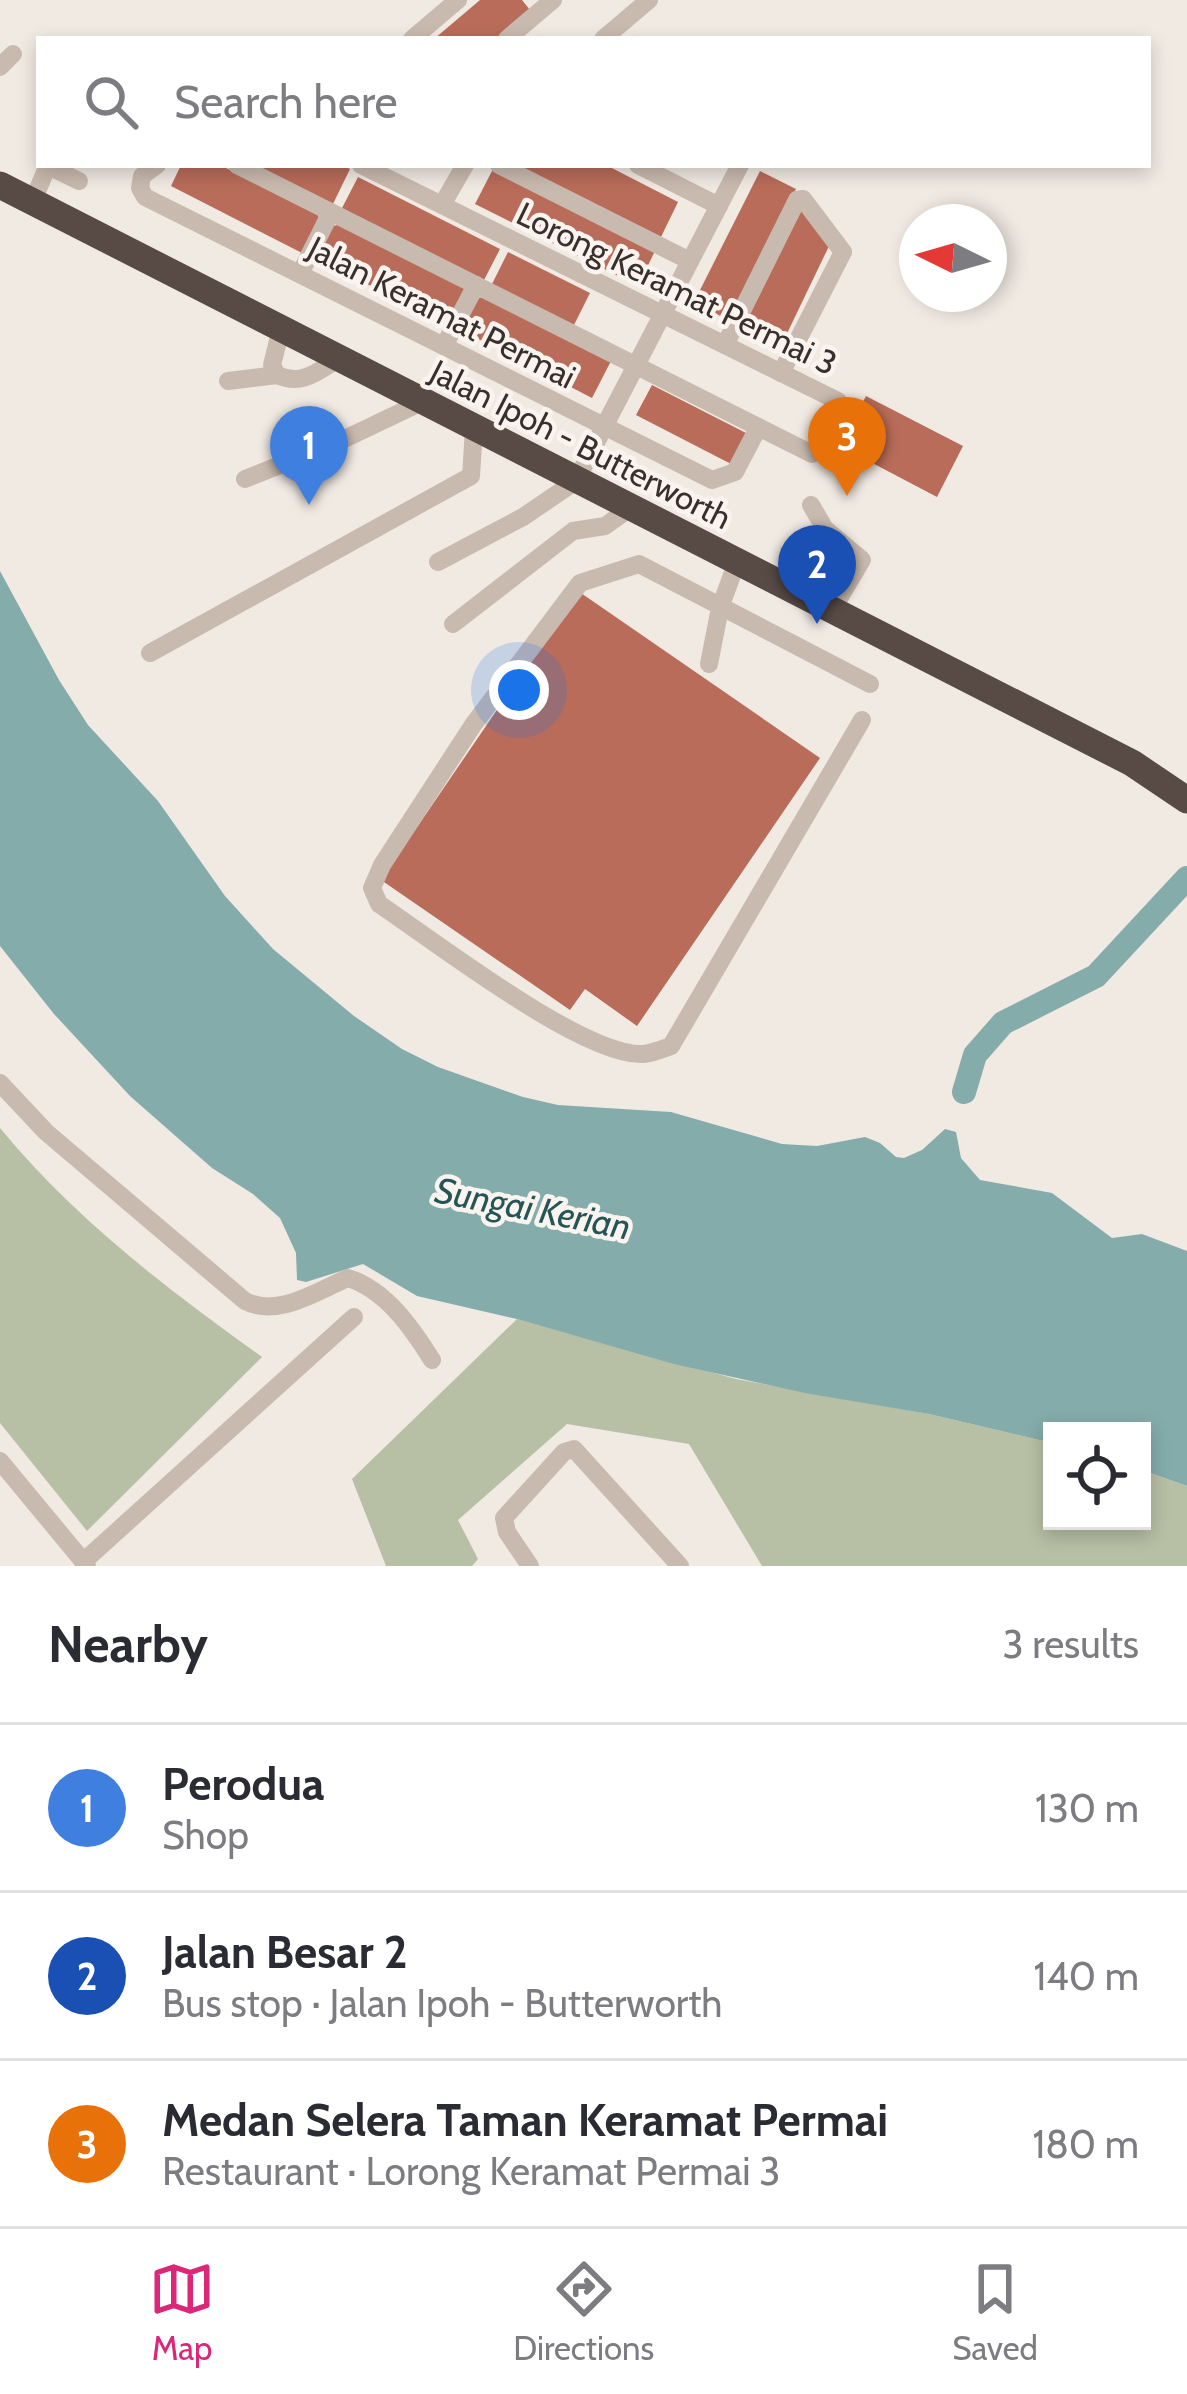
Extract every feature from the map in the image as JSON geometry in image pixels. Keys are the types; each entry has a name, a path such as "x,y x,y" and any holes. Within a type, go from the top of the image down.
{"highway":[{"name":"Jalan Ipoh - Butterworth","path":"0,185 1132,764 1187,800"},
{"name":"Jalan Ipoh - Butterworth","path":"1132,764 1187,783"}],"street":[{"path":"416,36 458,0"},
{"path":"511,36 553,0"},
{"path":"607,36 649,0"},
{"path":"33,201 47,168"},
{"path":"54,168 80,181"},
{"name":"Jalan Keramat Permai","path":"153,168 142,176 140,188 145,197 712,480 735,472 758,428"},
{"path":"244,168 812,454"},
{"path":"442,205 462,168"},
{"path":"505,168 690,261"},
{"path":"644,168 719,206"},
{"path":"438,562 576,482 738,168"},
{"name":"Lorong Keramat Permai 3","path":"393,172 442,205 838,401"},
{"path":"724,345 796,200 808,203 843,252 781,373"},
{"path":"299,274 331,212"},
{"path":"444,346 476,285"},
{"path":"277,375 272,365 280,329"},
{"path":"228,381 277,375 303,380 338,359"},
{"path":"244,479 422,402"},
{"path":"149,653 471,476 474,429"},
{"path":"811,506 825,530 862,560 831,612"},
{"path":"453,623 573,531 605,526 629,509"},
{"path":"862,719 671,1046 643,1054 606,1046 574,1030 379,904 372,888 473,725 580,583 639,564 870,684"},
{"path":"709,664 720,608 736,564"},
{"path":"0,1083 46,1132 245,1301 258,1308 276,1308 348,1278 355,1280 385,1300 413,1330 431,1360"},
{"path":"0,1461 85,1564 354,1317"},
{"path":"530,1566 507,1532 504,1519 564,1451 574,1449 680,1566"}],"green space":[{"path":"0,1128 59,1193 124,1251 262,1357 87,1531 0,1423"},
{"path":"517,1319 736,1379 929,1414 1043,1441 1043,1530 1151,1530 1151,1473 1187,1486 1187,1566 762,1566 689,1444 567,1424 458,1520 478,1559 472,1566 386,1566 352,1479"}],"water":[{"name":"Sungai Kerian","path":"0,571 88,725 158,801 225,896 273,949 402,1049 523,1097 558,1105 671,1112 782,1144 817,1146 865,1137 904,1158 922,1150 945,1129 956,1132 961,1158 980,1180 1052,1193 1112,1238 1142,1234 1187,1251 1187,1486 1151,1473 1151,1422 1043,1422 1043,1441 674,1364 417,1296 363,1264 306,1282 297,1280 296,1253 280,1218 212,1168 130,1096 54,1014 0,946"}],"building":[{"path":"480,0 522,0 530,10 499,36 438,36"},
{"path":"180,168 226,168 318,214 319,220 302,253 171,186"},
{"path":"256,168 350,169 332,206"},
{"path":"523,168 612,168 678,202 661,237"},
{"path":"493,169 655,251 638,286 475,204"},
{"path":"760,171 796,189 730,321 694,302"},
{"path":"358,177 500,249 483,282 341,210"},
{"path":"801,206 830,244 781,346 743,327"},
{"path":"342,224 463,285 465,293 449,325 317,259 333,226"},
{"path":"508,252 590,293 573,327 491,286"},
{"path":"485,297 611,361 592,398 461,330 477,298"},
{"path":"652,385 748,434 733,465 636,415"},
{"path":"866,396 963,446 937,497 840,446"},
{"path":"578,591 820,758 637,1026 585,989 570,1010 381,880"}],"waterway":[{"path":"964,1092 975,1055 1003,1023 1096,976 1187,878"}],"place":[{"name":"Medan Selera Taman Keramat Permai","path":"847,496"},
{"name":"Perodua","path":"309,505"},
{"name":"Jalan Besar 2","path":"817,624"}]}
